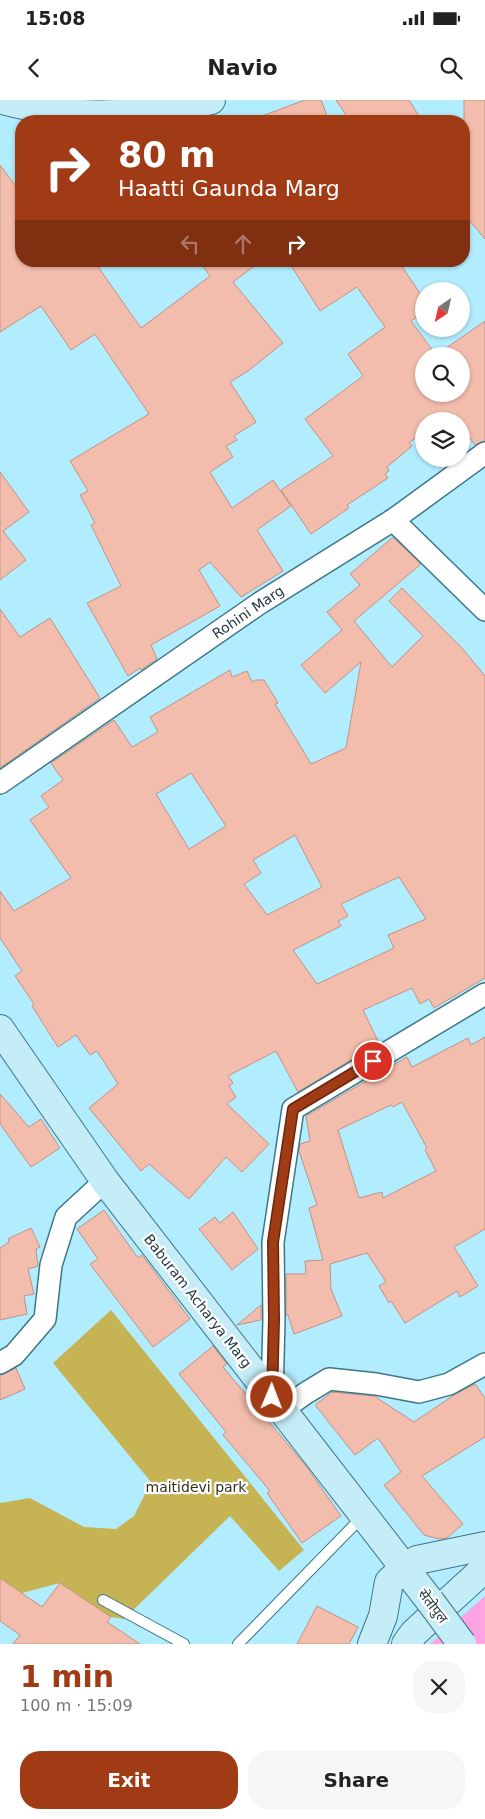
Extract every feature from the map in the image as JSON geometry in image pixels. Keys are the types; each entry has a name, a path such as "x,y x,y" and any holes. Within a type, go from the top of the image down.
{"main road":[{"path":"3,100 50,111 108,115 157,111 211,100"},
{"name":"Baburam Acharya Marg","path":"0,1030 105,1181 404,1568"},
{"path":"372,1644 383,1616 389,1582 404,1568 418,1560 485,1546"},
{"name":"सेतोपुल","path":"404,1568 462,1644"},
{"path":"406,1644 414,1633 485,1568"}],"street":[{"name":"Rohini Marg","path":"0,783 260,603 393,520 485,453"},
{"path":"393,520 485,610"},
{"path":"485,994 293,1109 273,1242 277,1404 306,1393 329,1379 376,1384 419,1392 449,1384 485,1364"},
{"path":"0,1363 14,1355 45,1319 51,1265 66,1217 105,1181"}],"lane":[{"path":"238,1644 363,1516"},
{"path":"103,1600 184,1644"}],"green space":[{"name":"maitidevi park","path":"111,1310 304,1550 279,1571 230,1516 124,1619 111,1617 60,1583 22,1593 0,1578 0,1503 30,1498 84,1527 116,1529 134,1516 151,1482 53,1363"}],"shaded area":[{"path":"485,1596 485,1644 430,1644"}],"building":[{"path":"305,100 321,100 327,115 265,115"},
{"path":"336,100 409,100 418,115 346,115"},
{"path":"464,100 485,100 485,239 470,221 470,115 464,115"},
{"path":"0,165 15,185 15,267 98,267 141,328 210,276 203,267 253,267 233,282 283,343 248,371 230,382 256,422 234,436 237,440 226,446 233,457 210,472 232,508 273,480 291,506 257,530 283,571 241,597 210,562 199,570 220,606 151,645 157,659 128,676 87,603 121,586 91,525 95,523 80,495 88,491 70,461 149,414 95,334 71,350 41,306 0,332"},
{"path":"292,267 402,267 415,286 415,318 411,321 415,326 415,338 424,338 430,347 415,347 415,402 470,402 470,347 448,347 460,338 470,338 470,331 485,321 485,441 475,445 470,438 470,412 415,412 415,438 409,443 412,446 387,467 389,471 385,474 388,478 347,505 349,508 311,534 281,490 333,456 305,419 363,376 348,354 385,327 357,287 320,311"},
{"path":"0,472 29,512 3,531 26,560 0,580"},
{"path":"393,537 421,564 354,621 392,667 423,636 389,601 402,588 462,648 485,676 485,978 434,1008 429,999 420,1004 412,988 363,1010 379,1043 298,1092 276,1051 228,1076 233,1083 229,1086 236,1097 227,1104 269,1144 242,1172 226,1157 189,1199 149,1164 141,1171 89,1108 118,1084 97,1051 90,1055 76,1035 58,1047 32,1006 34,1004 15,976 22,971 0,938 0,891 14,911 71,878 30,820 49,807 41,796 63,780 51,763 114,720 132,747 158,732 150,717 230,670 232,677 247,671 252,682 264,680 278,703 275,704 311,764 346,748 361,662 325,693 301,665 342,630 327,612 360,585 350,574","holes":["191,773 226,826 189,849 156,794","295,835 322,887 267,915 244,884 261,873 253,860","399,877 426,919 388,935 394,948 317,984 293,950 341,926 338,921 348,916 341,904"]},
{"path":"0,609 20,637 50,618 100,698 0,768"},
{"path":"485,1037 485,1229 454,1247 478,1286 460,1297 457,1291 405,1323 391,1301 389,1303 379,1286 386,1282 367,1253 330,1264 331,1289 342,1316 294,1334 288,1315 286,1315 286,1274 306,1274 305,1261 323,1260 309,1208 317,1205 299,1151 300,1144 310,1141 306,1116 407,1057 412,1067 468,1038 471,1045","holes":["402,1102 427,1148 425,1150 436,1171 383,1198 382,1192 359,1198 338,1130 391,1105 393,1107"]},
{"path":"0,1094 29,1127 41,1119 60,1148 31,1167 0,1124"},
{"path":"104,1210 138,1258 142,1255 190,1319 153,1347 90,1264 98,1259 77,1229"},
{"path":"233,1212 258,1249 232,1270 199,1229 215,1217 220,1223"},
{"path":"31,1228 40,1247 36,1249 38,1266 28,1269 34,1294 24,1296 27,1314 0,1320 0,1248 9,1242 8,1239"},
{"path":"261,1305 261,1320 237,1325"},
{"path":"213,1346 227,1364 223,1367 306,1466 341,1516 302,1543 267,1493 270,1491 223,1435 226,1432 179,1374"},
{"path":"16,1368 25,1389 0,1400 0,1375"},
{"path":"475,1384 485,1398 485,1437 422,1476 463,1524 447,1538 439,1539 424,1535 384,1485 401,1472 378,1438 355,1455 315,1405 332,1392 374,1396 414,1422 454,1395"},
{"path":"0,1578 42,1607 60,1583 111,1617 107,1622 140,1644 13,1644 20,1635 0,1621"},
{"path":"317,1606 358,1627 349,1644 297,1644"}],"route":[{"path":"272,1397 273,1242 293,1109 373,1061"}]}
